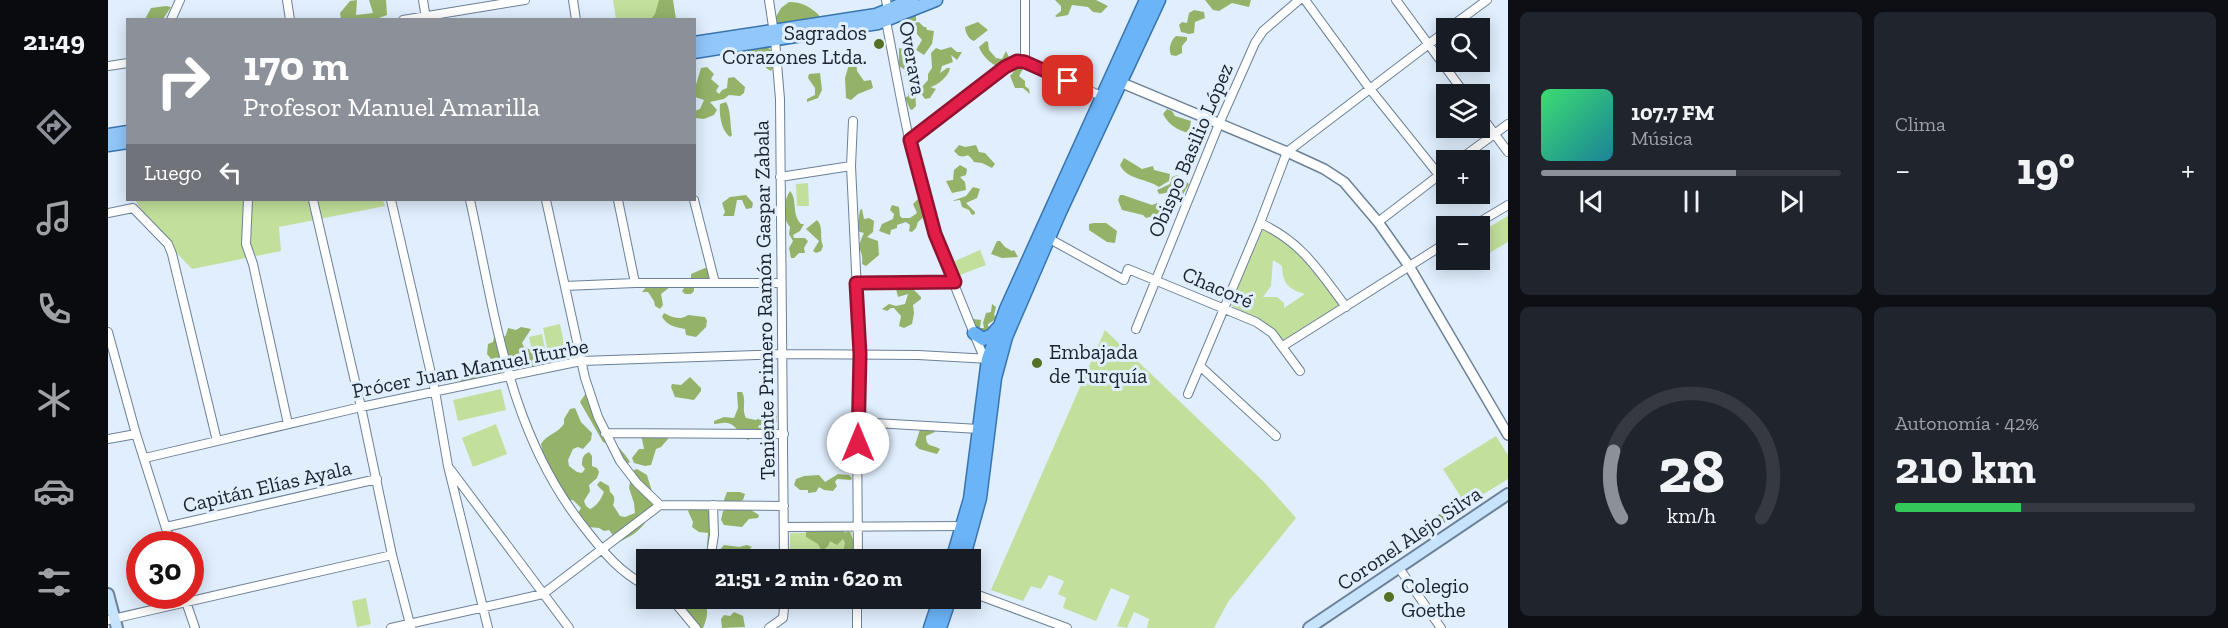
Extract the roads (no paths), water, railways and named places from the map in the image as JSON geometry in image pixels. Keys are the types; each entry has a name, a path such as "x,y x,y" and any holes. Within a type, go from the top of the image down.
{"highway":[{"path":"965,549 979,429 999,327 1114,80 1146,0"},
{"path":"957,549 968,527 984,479 993,360 1048,238 1055,210 1101,96 1114,80 1159,0"},
{"path":"974,333 979,338 987,338 999,327"},
{"path":"930,628 936,609"},
{"path":"940,628 946,609"}],"main road":[{"path":"696,52 876,15 912,0"},
{"path":"887,10 936,0"},
{"path":"696,43 774,35"},
{"path":"108,135 126,132"},
{"path":"108,145 126,142"},
{"name":"Coronel Alejo Silva","path":"1317,628 1332,614 1508,494"},
{"path":"108,594 113,622"},
{"name":"Coronel Alejo Silva","path":"1309,628 1327,614 1332,614"}],"street":[{"path":"172,18 180,0"},
{"path":"287,0 290,18"},
{"path":"423,0 425,18 525,0"},
{"path":"573,0 576,18"},
{"name":"Teniente Primero Ramón Gaspar Zabala","path":"769,0 780,99 784,549"},
{"path":"1025,0 1025,62"},
{"name":"Obispo Basilio López","path":"1136,329 1219,124 1255,43 1263,31 1299,0"},
{"path":"1305,0 1370,89 1436,165"},
{"path":"1396,0 1457,84"},
{"path":"1464,18 1487,0"},
{"name":"Overava","path":"887,10 910,140 935,234 982,353 993,360"},
{"path":"1188,394 1260,223 1287,152 1436,39"},
{"path":"910,140 1005,67 1017,61 1025,62 1101,96"},
{"path":"108,66 126,63"},
{"path":"1114,80 1287,152 1324,169 1344,182 1378,222 1409,266 1508,435"},
{"path":"853,121 851,166 860,354 857,422 858,549"},
{"path":"1473,150 1508,124"},
{"path":"1490,127 1508,152"},
{"path":"780,177 851,166"},
{"path":"1378,222 1436,177"},
{"path":"248,201 246,244 253,264 288,424"},
{"path":"312,201 410,626"},
{"path":"390,201 435,391 448,465 488,628"},
{"path":"470,201 508,375 525,425 544,469 555,489 602,551 620,569 636,579"},
{"path":"546,201 585,378 604,433 620,461 660,505"},
{"path":"618,201 635,283"},
{"path":"694,201 715,283"},
{"path":"108,213 133,204 168,244 217,441"},
{"path":"1490,216 1508,205"},
{"path":"1260,223 1283,234 1297,245 1346,307"},
{"name":"Chacoré","path":"1048,238 1124,280 1128,270 1262,325 1283,346 1300,371"},
{"path":"1283,346 1436,249"},
{"path":"856,283 955,282"},
{"path":"565,286 635,283 781,283"},
{"path":"108,332 136,434 167,531"},
{"name":"Prócer Juan Manuel Iturbe","path":"145,458 361,407 581,361 784,354 860,354 993,360"},
{"path":"1200,366 1276,436"},
{"path":"857,422 979,429"},
{"path":"604,433 784,434"},
{"path":"108,439 136,434"},
{"path":"448,465 569,628"},
{"name":"Capitán Elías Ayala","path":"166,527 376,479"},
{"path":"392,628 410,626 543,594 660,505 784,506"},
{"path":"712,549 714,505"},
{"path":"784,527 968,527"},
{"path":"204,594 392,555"},
{"path":"1399,568 1441,628"},
{"path":"981,597 1053,626 1067,628"},
{"path":"113,622 152,609"},
{"path":"189,609 195,628"},
{"path":"681,609 696,628"},
{"path":"769,628 778,624 783,618 785,609"},
{"path":"857,609 857,628"}],"place":[{"name":"Sagrados Corazones Ltda.","path":"879,44"},
{"name":"Embajada de Turquía","path":"1037,363"},
{"name":"Colegio Goethe","path":"1389,597"}]}
